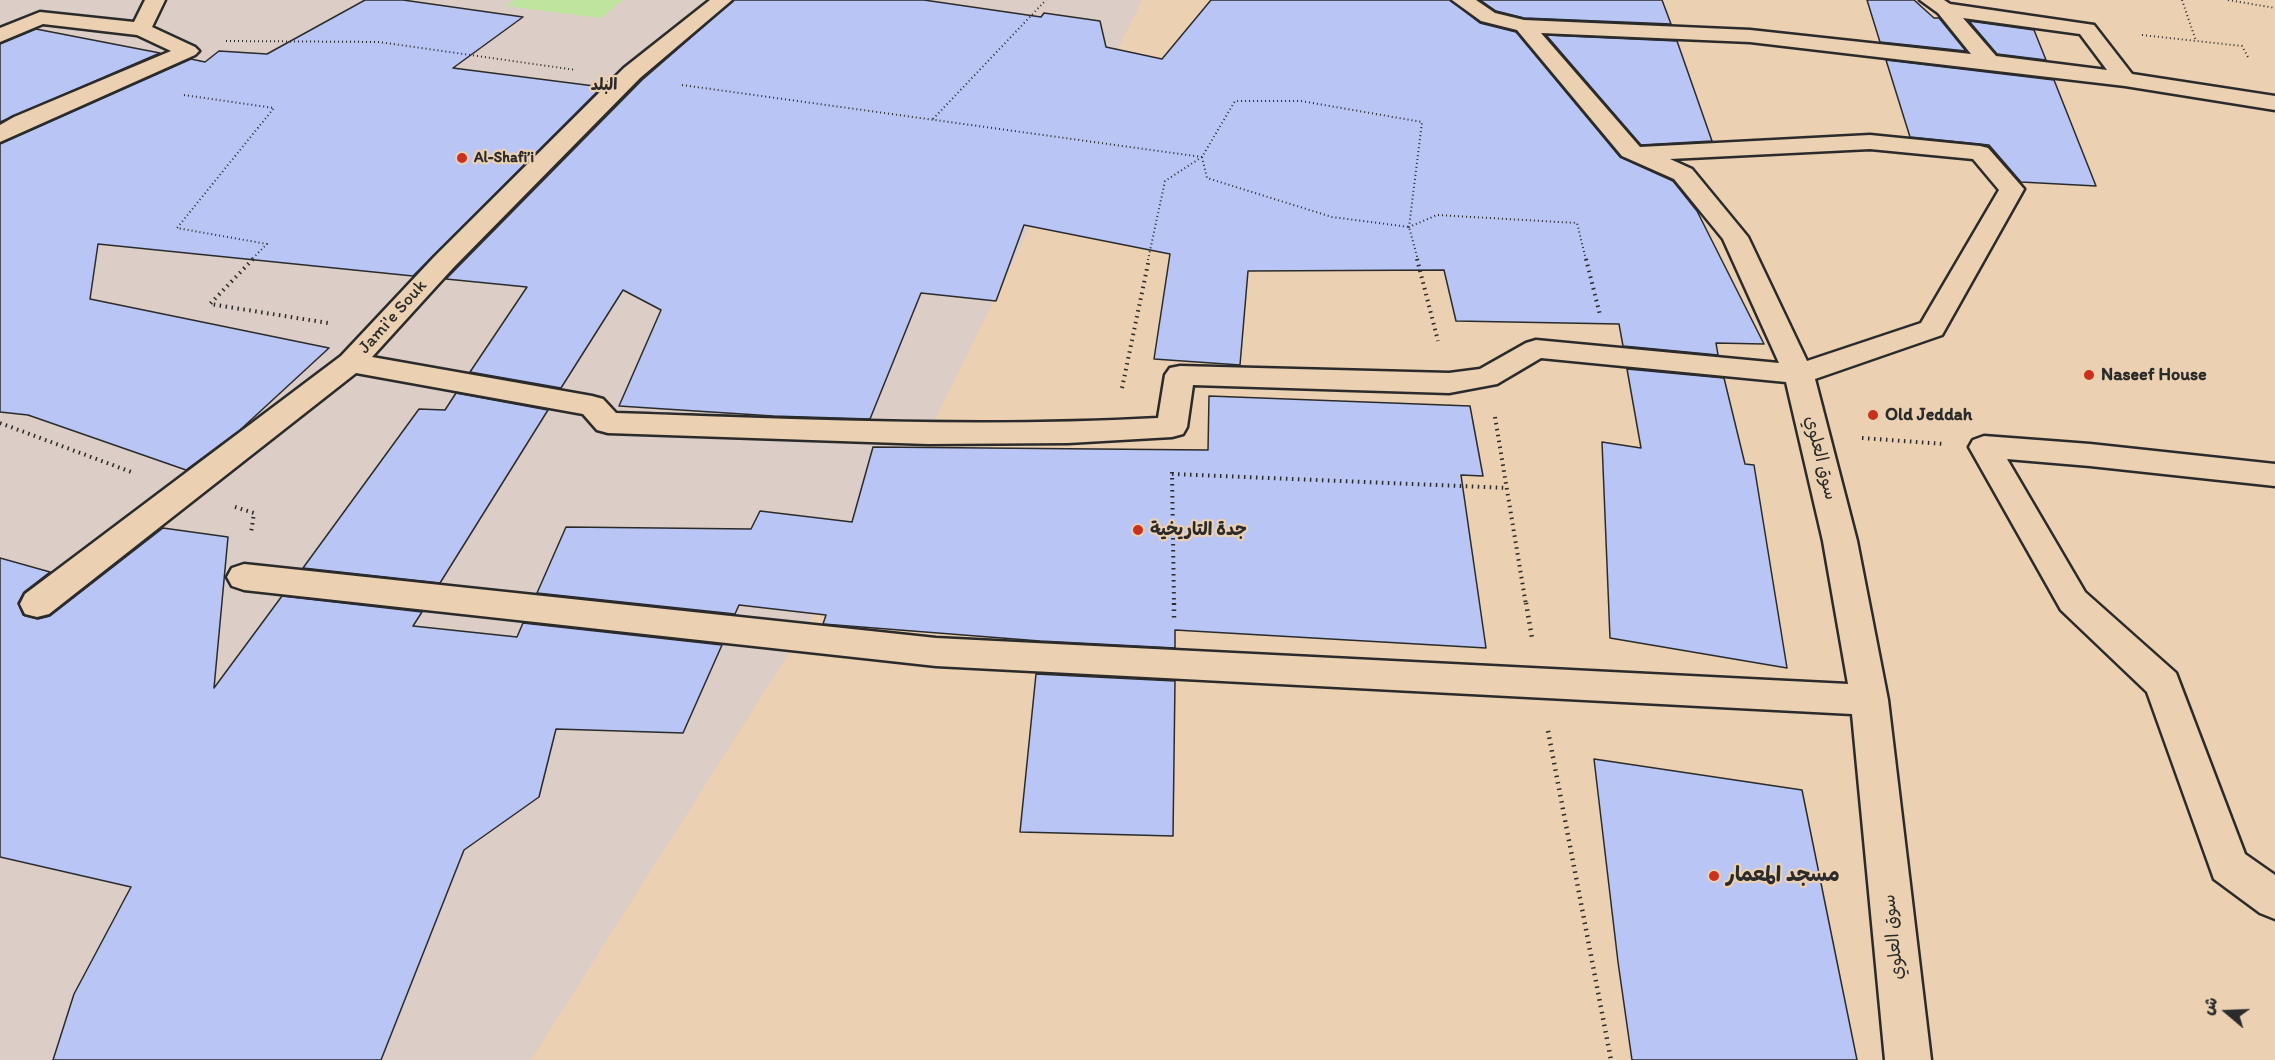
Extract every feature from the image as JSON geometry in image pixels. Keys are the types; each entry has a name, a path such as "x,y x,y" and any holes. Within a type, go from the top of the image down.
{"street":[{"path":"141,29 155,0"},
{"name":"Jami'e Souk","path":"37,604 351,363 444,262 627,78 722,0"},
{"path":"1462,0 1488,17 1524,26 1750,36 2125,79 2275,103"},
{"path":"1938,5 1989,62"},
{"path":"1938,5 2087,29 2125,79"},
{"path":"0,36 40,18 141,29 188,51"},
{"name":"سوق العلوي","path":"1524,26 1630,151 1683,174 1734,237 1799,374 1840,541 1869,700 1908,1060"},
{"path":"0,135 22,122 188,51"},
{"path":"351,363 592,406 608,423 928,434 1068,433 1172,426 1180,375 1449,383 1488,377 1536,349 1799,374 1932,328 2012,189 1980,153 1870,141 1637,154"},
{"path":"1984,447 2090,455 2275,474"},
{"path":"1984,447 2073,601 2163,684 2229,866 2275,899"},
{"path":"244,577 936,652 1869,700"}],"path":[{"path":"933,120 1046,0"},
{"path":"2182,0 2196,41"},
{"path":"2228,0 2275,8"},
{"path":"2087,29 2242,46 2251,62"},
{"path":"188,51 212,41 379,42 1203,157"},
{"path":"109,85 274,108 177,228 267,244 210,304 380,331"},
{"path":"1113,430 1165,181 1203,157 1235,101 1301,101 1422,122 1409,227 1449,383"},
{"path":"1203,157 1208,178 1332,218 1409,227 1437,215 1577,223 1610,356"},
{"path":"1488,377 1539,684 1611,1060"},
{"path":"0,423 184,492 254,513 244,577"},
{"path":"1172,426 1175,665"},
{"path":"1814,435 1984,447"},
{"path":"1172,474 1507,488"}],"shaded area":[{"path":"0,0 1142,0 928,434 531,1060 0,1060"}],"green space":[{"path":"514,0 623,0 601,18 506,6"}],"building":[{"path":"365,0 403,0 523,17 453,68 602,87 413,276 98,244 90,299 329,348 240,430 186,470 28,415 0,412 0,144 191,59 205,62 219,51 267,54"},
{"path":"734,0 924,0 1041,17 1044,13 1100,21 1106,47 1162,59 1211,0 1450,0 1480,23 1516,32 1620,157 1673,181 1697,211 1764,344 1716,343 1718,355 1623,346 1619,324 1456,321 1444,270 1248,271 1240,365 1154,359 1170,254 1024,225 996,301 921,293 870,419 773,416 619,406 661,310 623,290 561,388 470,372 527,287 446,279 642,80"},
{"path":"1480,0 1662,0 1671,24 1524,18 1496,11"},
{"path":"1867,0 1914,0 1934,18 1939,18 1966,51 1880,42"},
{"path":"1969,21 2034,30 2046,60 1997,54"},
{"path":"36,29 160,53 0,122 0,44"},
{"path":"1546,35 1677,41 1712,141 1641,145"},
{"path":"1886,60 2054,80 2096,186 2021,182 1989,145 1910,137"},
{"path":"1627,369 1724,378 1745,464 1754,465 1787,668 1610,638 1602,442 1641,448"},
{"path":"456,393 548,410 440,583 303,568 419,409 445,410"},
{"path":"1209,396 1470,406 1483,476 1461,475 1486,648 1175,630 1175,648 1040,641 823,624 826,615 739,605 735,614 537,593 566,527 751,529 760,511 852,522 873,447 1208,450"},
{"path":"163,528 228,537 214,688 282,596 422,612 413,626 517,637 523,623 722,645 683,733 556,729 539,797 464,850 381,1060 53,1060 74,994 131,887 0,857 0,558 50,572 24,592 18,603 23,615 38,619 50,616"},
{"path":"1036,674 1175,681 1173,836 1020,832"},
{"name":"مسجد المعمار","path":"1594,759 1802,790 1857,1060 1632,1060"}],"place":[{"name":"Al-Shafi’i","path":"462,158"},
{"name":"Naseef House","path":"2089,375"},
{"name":"Old Jeddah","path":"1873,415"},
{"name":"جدة التاريخية","path":"1138,530"},
{"name":"مسجد المعمار","path":"1714,876"}],"district":[{"name":"البلد","path":"604,86"}]}
